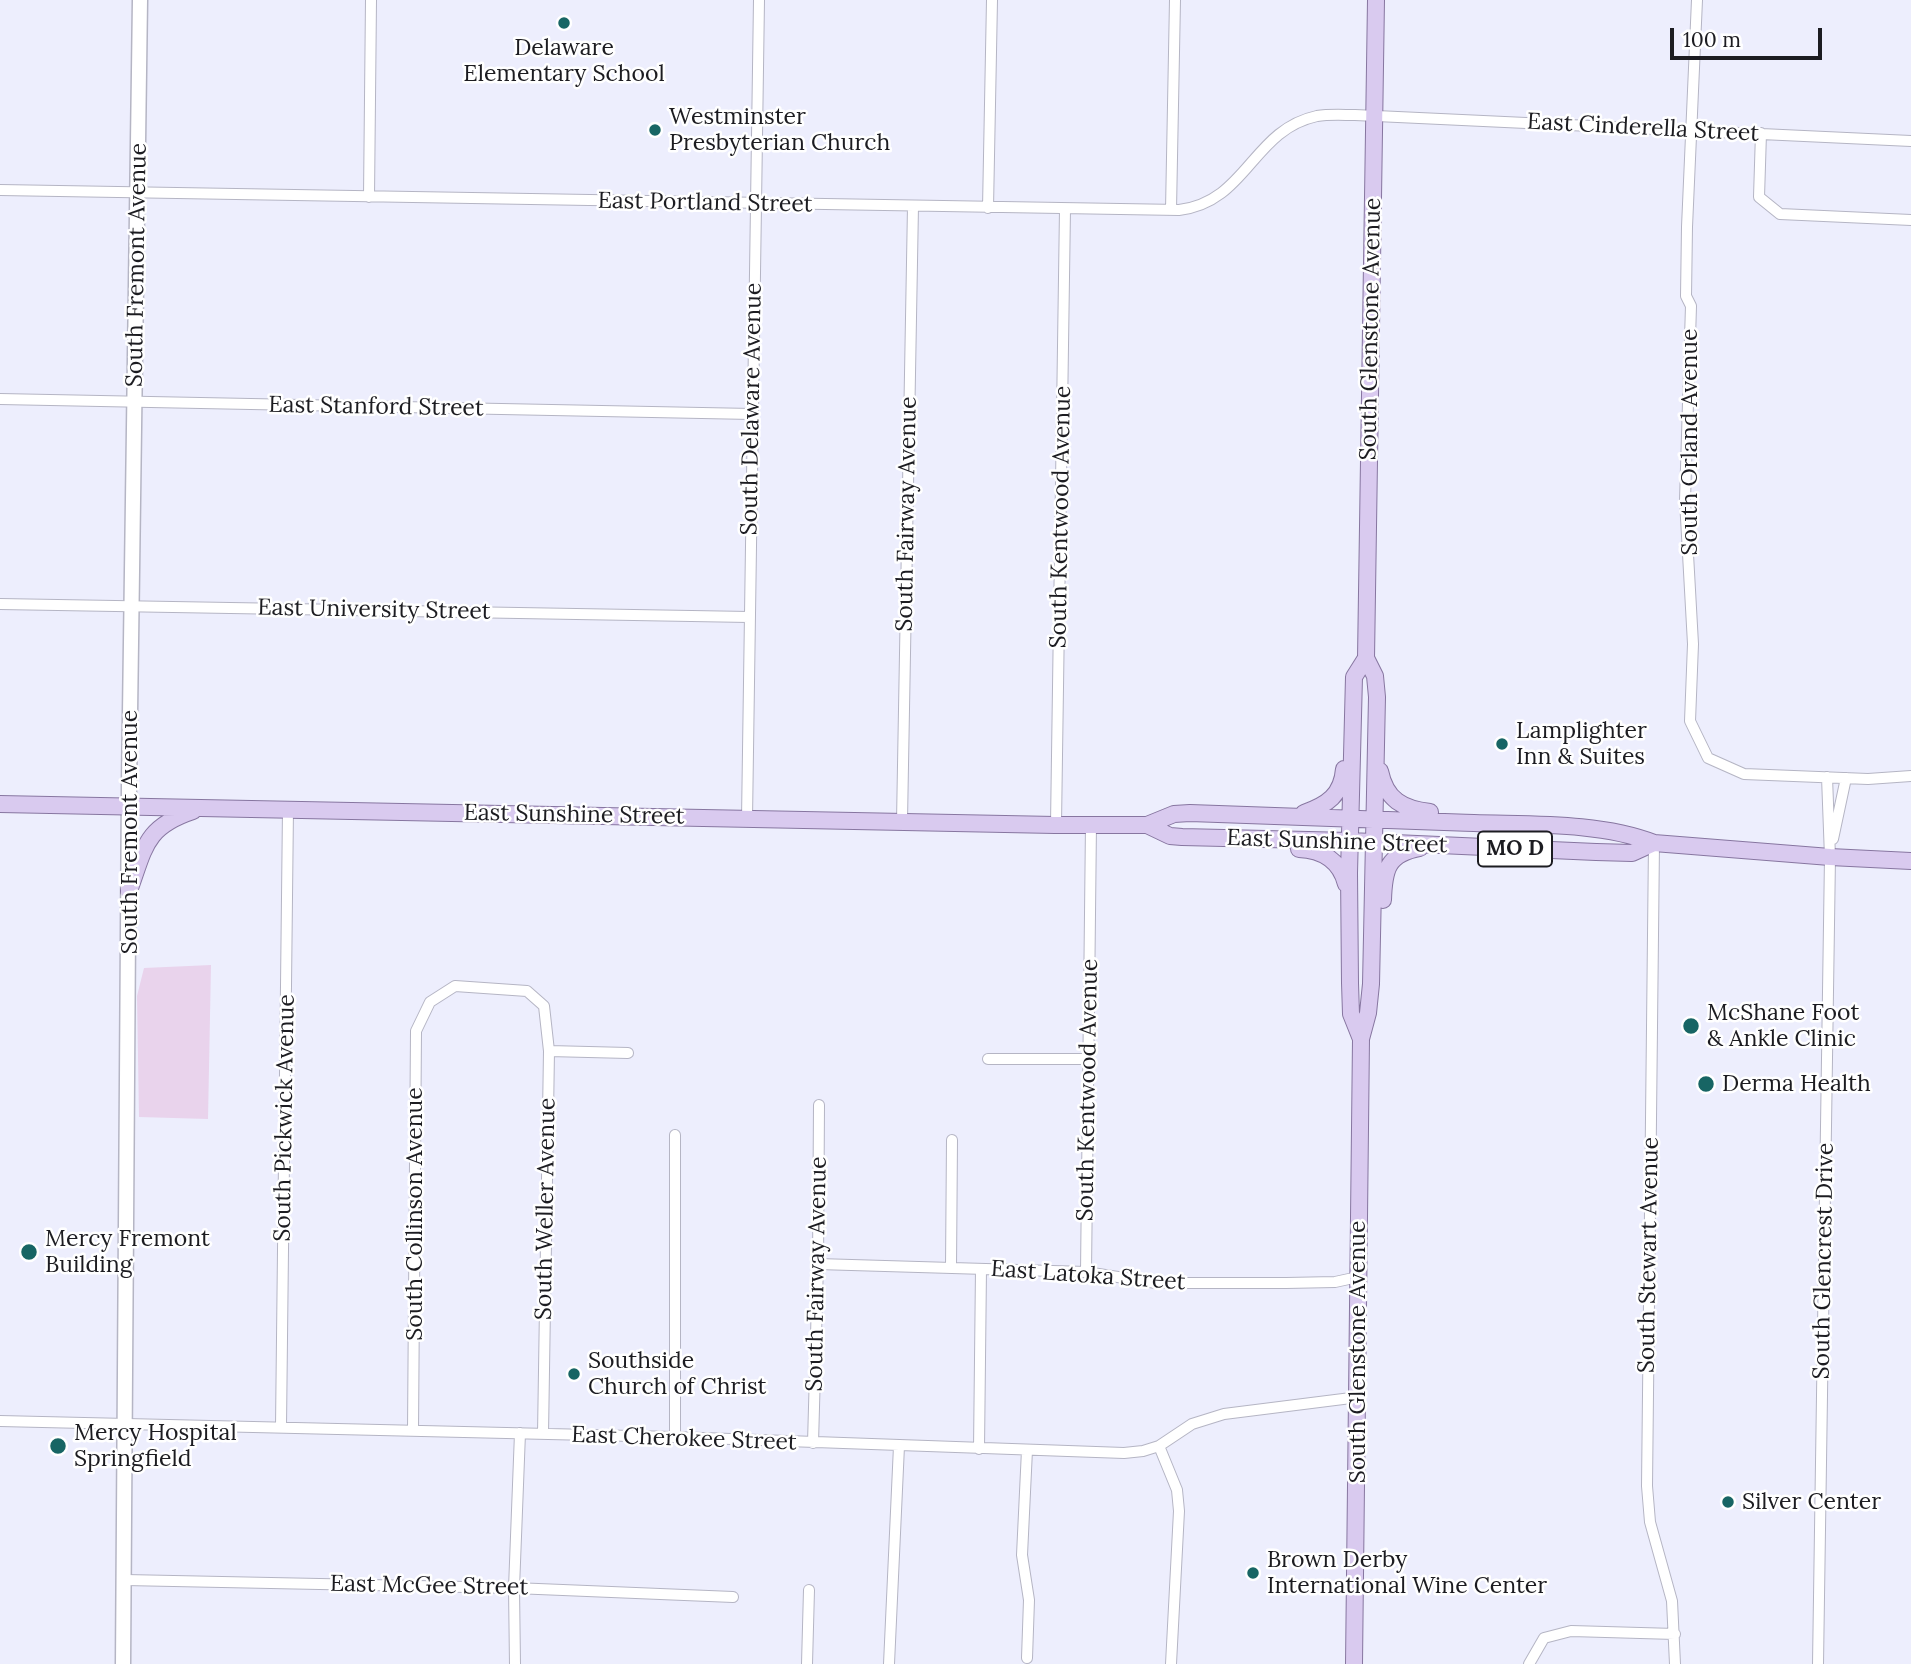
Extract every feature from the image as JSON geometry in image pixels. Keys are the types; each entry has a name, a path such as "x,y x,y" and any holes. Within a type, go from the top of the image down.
{"main road":[{"name":"South Fremont Avenue","path":"123,1664 140,0"},
{"name":"South Glenstone Avenue","path":"1354,1664 1361,1039 1368,1013 1371,984 1377,696 1375,676 1366,658 1376,0"},
{"name":"South Glenstone Avenue","path":"1361,1039 1351,1014 1350,818 1354,677 1366,658"},
{"path":"1295,816 1326,804 1341,787 1346,705 1353,691"},
{"path":"1376,753 1384,786 1394,801 1405,807 1429,812 1519,819 1558,826"},
{"name":"East Sunshine Street","path":"0,804 1147,825 1174,814 1295,816 1558,826 1631,834 1654,843 1911,861"},
{"path":"129,891 145,848 160,825 204,807"},
{"name":"East Sunshine Street","path":"1147,825 1170,836 1182,837 1632,853 1654,843"},
{"path":"1182,837 1209,845 1317,851 1335,862 1341,870 1349,899"},
{"path":"1371,984 1379,972 1384,881 1389,865 1407,851 1439,845"}],"street":[{"path":"369,197 372,0"},
{"name":"South Delaware Avenue","path":"747,819 759,0"},
{"path":"988,208 992,0"},
{"path":"1171,210 1175,0"},
{"name":"South Orland Avenue","path":"1697,0 1686,296 1691,306 1685,495 1693,644 1690,721 1709,758 1744,774 1846,778 1911,776"},
{"name":"East Portland Street","path":"0,190 1171,210 1196,208 1221,195 1236,182 1271,140 1298,122 1318,116 1375,116"},
{"name":"East Cinderella Street","path":"1375,116 1911,141"},
{"path":"1760,134 1759,197 1780,214 1911,220"},
{"name":"South Fairway Avenue","path":"902,821 913,206"},
{"name":"South Kentwood Avenue","path":"1056,824 1065,209"},
{"name":"East Stanford Street","path":"0,399 752,414"},
{"name":"East University Street","path":"0,604 749,617"},
{"path":"1827,777 1830,857"},
{"path":"1830,857 1846,778"},
{"name":"South Pickwick Avenue","path":"281,1426 288,809"},
{"name":"South Kentwood Avenue","path":"1086,1272 1091,824"},
{"name":"South Stewart Avenue","path":"1654,843 1647,1486 1650,1522 1672,1601 1675,1664"},
{"name":"South Glencrest Drive","path":"1818,1664 1830,857"},
{"name":"South Collinson Avenue","path":"413,1430 416,1031 430,1002 455,986 527,991"},
{"name":"South Weller Avenue","path":"527,991 544,1006 549,1051 543,1434"},
{"path":"549,1051 628,1053"},
{"path":"988,1059 1088,1059"},
{"name":"South Fairway Avenue","path":"814,1443 819,1105"},
{"path":"675,1135 675,1437"},
{"path":"951,1140 951,1267"},
{"name":"East Latoka Street","path":"818,1264 1086,1272 1156,1283 1335,1282 1358,1278"},
{"path":"979,1449 981,1269"},
{"name":"East Cherokee Street","path":"0,1421 675,1437 1124,1453 1159,1446 1192,1424 1224,1414 1359,1397"},
{"path":"514,1664 520,1433"},
{"path":"889,1664 899,1446"},
{"path":"1159,1446 1177,1490 1179,1511 1171,1664"},
{"path":"1027,1450 1022,1555 1029,1600 1027,1658"},
{"name":"East McGee Street","path":"125,1580 514,1588 733,1597"},
{"path":"807,1664 809,1590"},
{"path":"1529,1664 1544,1638 1571,1631 1675,1634"}],"shaded area":[{"path":"211,965 208,1119 139,1117 137,996 144,968"}],"place":[{"name":"Delaware Elementary School","path":"564,23"},
{"name":"Westminster Presbyterian Church","path":"655,130"},
{"name":"Lamplighter Inn & Suites","path":"1502,744"},
{"name":"McShane Foot & Ankle Clinic","path":"1691,1026"},
{"name":"Derma Health","path":"1706,1084"},
{"name":"Mercy Fremont Building","path":"29,1252"},
{"name":"Southside Church of Christ","path":"574,1374"},
{"name":"Mercy Hospital Springfield","path":"58,1446"},
{"name":"Silver Center","path":"1728,1502"},
{"name":"Brown Derby International Wine Center","path":"1253,1573"}]}
